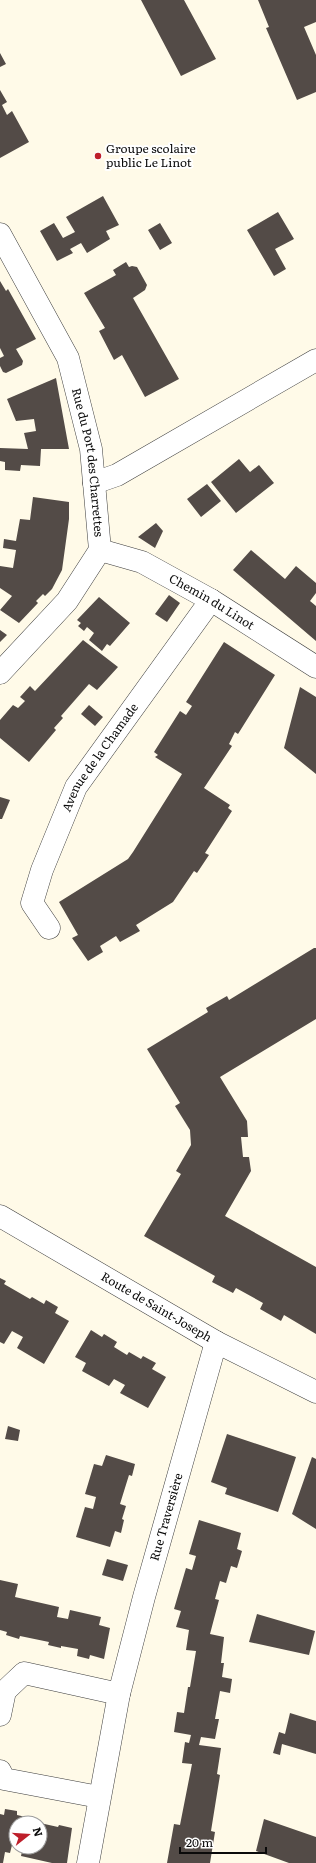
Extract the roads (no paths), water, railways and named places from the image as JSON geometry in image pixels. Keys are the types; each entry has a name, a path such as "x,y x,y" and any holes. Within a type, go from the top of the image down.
{"street":[{"name":"Rue du Port des Charrettes","path":"0,234 68,358 91,449 100,550 67,601 0,673"},
{"path":"94,483 117,475 316,360"},
{"name":"Chemin du Linot","path":"100,550 142,562 211,600 316,667"},
{"name":"Avenue de la Chamade","path":"49,928 32,903 42,870 76,787 211,600"},
{"name":"Route de Saint-Joseph","path":"0,1216 216,1342 316,1392"},
{"name":"Rue Traversière","path":"88,1863 119,1694 144,1597 216,1342"},
{"path":"0,1715 5,1691 24,1673 119,1694"},
{"path":"0,1771 4,1779 99,1797"}],"place":[{"name":"Groupe scolaire public Le Linot","path":"98,156"}]}
